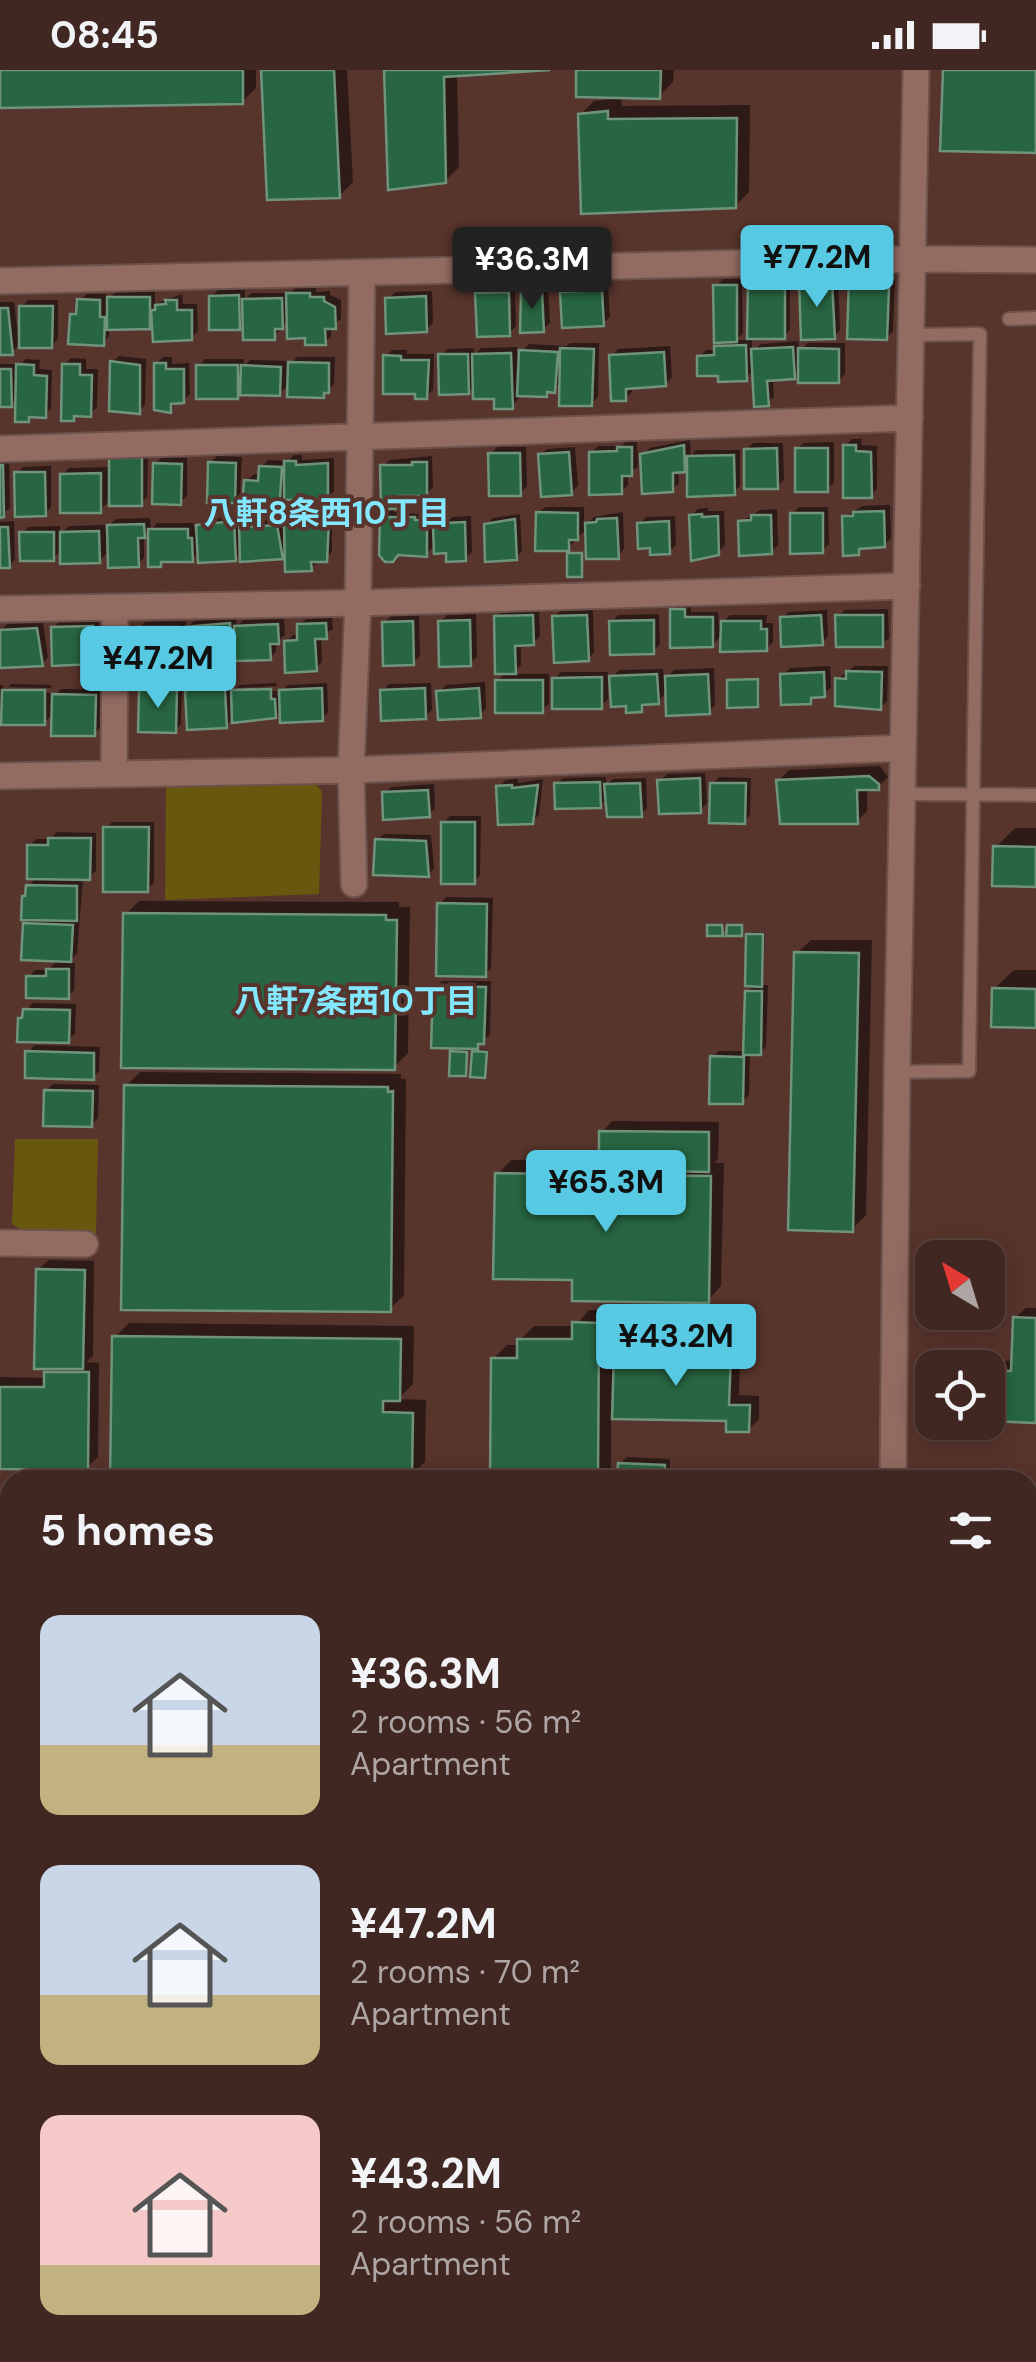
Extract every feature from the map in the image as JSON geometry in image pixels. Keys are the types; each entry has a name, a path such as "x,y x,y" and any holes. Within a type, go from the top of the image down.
{"street":[{"path":"893,1470 916,70"},
{"path":"0,282 1036,260"},
{"path":"354,884 351,770 358,602 362,273"},
{"path":"0,449 910,418"},
{"path":"0,609 906,586"},
{"path":"114,772 115,607"},
{"path":"0,776 351,770 903,748"},
{"path":"0,1242 86,1244"}],"lane":[{"path":"1009,319 1036,318"},
{"path":"897,1072 969,1070 980,334 911,336"},
{"path":"902,794 1036,795"}],"shaded area":[{"path":"315,783 322,792 319,894 165,900 166,787"},
{"path":"15,1139 98,1139 96,1234 23,1231 12,1224"}],"building":[{"path":"0,70 243,70 243,104 0,108"},
{"path":"261,70 334,70 340,198 267,200"},
{"path":"384,70 550,70 444,77 446,183 388,190"},
{"path":"576,70 661,70 660,99 576,97"},
{"path":"943,70 1036,70 1036,153 940,151"},
{"path":"608,111 608,119 737,118 736,208 581,214 578,114"},
{"path":"849,278 881,279 889,288 887,340 847,339"},
{"path":"832,280 835,339 801,340 799,281"},
{"path":"748,281 785,281 785,339 747,339"},
{"path":"713,285 737,285 737,342 714,343"},
{"path":"542,290 544,332 520,333 521,292"},
{"path":"602,290 604,326 562,328 560,292"},
{"path":"509,292 510,336 477,337 475,293"},
{"path":"286,293 324,297 335,307 336,329 325,329 326,345 305,345 305,338 287,339"},
{"path":"239,295 240,330 209,330 209,296"},
{"path":"426,296 427,332 386,334 385,298"},
{"path":"107,297 150,297 150,329 107,330"},
{"path":"282,298 283,329 275,329 275,340 243,340 242,299"},
{"path":"77,299 100,300 100,317 105,317 104,346 68,344 70,314 76,314"},
{"path":"165,300 177,300 177,310 192,310 192,340 153,342 151,310 155,310 155,305 166,304"},
{"path":"19,306 53,306 52,348 19,348"},
{"path":"0,308 8,308 13,355 0,355"},
{"path":"746,345 747,381 718,382 718,376 697,376 697,356 714,355 714,346"},
{"path":"793,347 795,379 767,381 769,406 754,407 751,349"},
{"path":"560,348 594,349 592,406 559,406"},
{"path":"798,348 839,349 839,383 798,383"},
{"path":"519,350 558,352 555,393 547,392 547,397 517,396"},
{"path":"664,352 666,386 626,389 626,401 611,401 609,355"},
{"path":"511,353 513,409 494,409 494,399 473,399 472,354"},
{"path":"438,354 468,354 469,394 439,395"},
{"path":"383,355 401,356 401,360 429,360 427,399 415,399 415,394 383,394"},
{"path":"110,361 140,365 140,414 109,411"},
{"path":"288,362 329,363 329,393 324,393 324,398 287,397"},
{"path":"154,363 166,363 166,369 184,369 184,403 171,404 171,413 154,410"},
{"path":"16,364 34,365 34,375 47,376 46,418 29,417 29,422 15,422"},
{"path":"62,364 80,364 80,375 92,375 91,417 74,416 74,421 61,421"},
{"path":"196,365 238,365 238,399 196,399"},
{"path":"241,365 281,367 280,396 240,395"},
{"path":"0,369 11,369 12,407 0,407"},
{"path":"684,445 685,472 673,473 673,492 642,494 640,454"},
{"path":"843,445 856,445 856,451 871,452 872,498 843,498"},
{"path":"617,447 632,447 632,476 622,476 622,494 589,495 589,452 617,451"},
{"path":"777,448 778,489 744,489 744,449"},
{"path":"795,448 828,448 828,492 795,492"},
{"path":"569,452 572,495 541,497 538,454"},
{"path":"488,453 520,453 521,496 489,496"},
{"path":"734,455 735,495 687,497 687,456"},
{"path":"109,457 142,457 142,506 109,506"},
{"path":"284,461 296,461 296,465 328,463 328,500 284,500"},
{"path":"208,462 236,463 235,503 207,503"},
{"path":"427,462 427,496 399,496 398,509 381,509 380,465"},
{"path":"153,463 182,464 181,505 152,504"},
{"path":"0,465 4,517 0,518"},
{"path":"259,466 282,467 279,514 242,508 244,480 258,481"},
{"path":"14,472 45,472 46,516 15,517"},
{"path":"101,473 101,513 60,513 60,474"},
{"path":"884,511 885,547 859,549 859,555 843,556 842,516"},
{"path":"536,512 578,513 578,540 569,540 569,551 535,551"},
{"path":"790,513 823,513 823,553 790,554"},
{"path":"689,515 718,516 719,555 691,561"},
{"path":"751,515 771,515 772,554 739,556 738,521 751,520"},
{"path":"380,517 427,520 427,557 398,555 393,562 385,562 379,555"},
{"path":"617,518 619,559 586,559 585,523"},
{"path":"515,519 517,560 485,562 484,524"},
{"path":"329,520 327,562 311,562 312,571 285,572 284,525"},
{"path":"234,521 236,561 198,563 196,525"},
{"path":"669,521 670,554 650,555 650,548 638,549 637,523"},
{"path":"465,522 466,561 446,562 446,553 434,554 433,528"},
{"path":"144,524 145,538 138,538 139,567 108,568 107,525"},
{"path":"277,525 283,559 240,562 239,527"},
{"path":"0,527 8,527 10,568 0,568"},
{"path":"148,529 188,529 193,562 161,562 161,567 148,567"},
{"path":"99,531 100,563 60,564 60,532"},
{"path":"19,532 54,532 54,561 20,561"},
{"path":"567,553 582,553 582,577 567,577"},
{"path":"670,609 685,609 685,617 713,617 713,647 670,648"},
{"path":"533,615 534,645 515,646 516,674 495,674 494,616"},
{"path":"587,615 589,661 554,663 552,616"},
{"path":"821,615 823,645 781,647 780,617"},
{"path":"835,615 883,615 883,647 836,647"},
{"path":"470,620 471,666 439,667 438,621"},
{"path":"654,620 654,654 610,655 609,621"},
{"path":"413,621 414,665 383,666 382,622"},
{"path":"721,621 761,621 761,629 767,629 767,651 720,652"},
{"path":"230,623 233,658 203,660 204,670 188,671 185,627"},
{"path":"326,623 327,639 315,639 317,671 285,673 284,641 297,640 297,624"},
{"path":"278,624 279,644 270,644 271,660 235,661 234,626"},
{"path":"93,626 94,664 52,666 51,627"},
{"path":"136,627 180,627 180,661 137,662"},
{"path":"37,628 43,666 0,668 0,630"},
{"path":"846,671 882,672 881,710 835,706 835,678 846,679"},
{"path":"824,672 825,697 811,698 811,704 781,705 780,674"},
{"path":"657,674 659,704 642,705 642,712 626,713 626,706 611,707 609,676"},
{"path":"708,674 710,714 666,716 665,676"},
{"path":"602,677 602,709 552,709 552,678"},
{"path":"758,679 758,707 727,708 727,680"},
{"path":"495,680 543,680 543,713 495,713"},
{"path":"225,688 227,728 187,730 185,690"},
{"path":"322,688 323,721 280,723 279,690"},
{"path":"425,688 426,719 381,721 380,690"},
{"path":"479,688 481,718 438,720 436,691"},
{"path":"271,689 276,718 232,723 231,690"},
{"path":"2,690 45,690 45,725 1,725"},
{"path":"139,690 177,690 176,733 138,732"},
{"path":"52,694 96,695 95,736 51,736"},
{"path":"869,776 879,784 879,790 857,790 858,824 780,824 776,780"},
{"path":"700,778 701,813 659,814 657,780"},
{"path":"600,782 601,808 555,809 554,783"},
{"path":"640,783 642,817 607,817 604,784"},
{"path":"710,783 746,783 745,824 709,823"},
{"path":"538,785 533,824 498,825 496,786"},
{"path":"428,790 430,817 383,820 382,792"},
{"path":"441,822 475,822 475,884 441,884"},
{"path":"103,827 149,827 148,892 103,892"},
{"path":"48,838 91,838 90,880 27,879 27,845 48,845"},
{"path":"375,839 426,841 429,877 373,875"},
{"path":"993,846 1036,847 1036,887 992,886"},
{"path":"26,885 77,886 77,921 21,920"},
{"path":"437,903 487,904 486,977 436,976"},
{"path":"123,913 386,915 386,920 397,920 395,1070 121,1068"},
{"path":"23,923 73,925 71,962 21,960"},
{"path":"707,925 722,925 723,936 707,936"},
{"path":"727,925 742,925 742,936 726,936"},
{"path":"746,934 763,934 762,987 745,986"},
{"path":"794,952 859,953 853,1232 788,1230"},
{"path":"46,969 69,969 69,999 26,998 26,976 46,976"},
{"path":"433,986 486,987 484,1044 478,1044 478,1049 431,1048"},
{"path":"992,988 1036,989 1036,1028 991,1027"},
{"path":"745,991 762,991 761,1055 743,1055"},
{"path":"23,1009 70,1010 69,1043 17,1042 18,1018 22,1018"},
{"path":"25,1051 94,1053 94,1080 25,1078"},
{"path":"450,1051 467,1052 466,1076 449,1076"},
{"path":"472,1051 487,1052 485,1078 470,1077"},
{"path":"710,1056 744,1057 743,1104 709,1104"},
{"path":"124,1085 388,1087 388,1092 393,1091 391,1312 121,1310"},
{"path":"44,1090 93,1091 92,1127 43,1126"},
{"path":"599,1131 709,1132 709,1172 599,1170"},
{"path":"495,1173 711,1176 709,1303 572,1301 572,1280 493,1279"},
{"path":"36,1269 85,1270 83,1369 34,1369"},
{"path":"1013,1317 1036,1318 1036,1423 1005,1422 1005,1371 1011,1371"},
{"path":"572,1322 599,1323 598,1470 490,1470 491,1358 517,1358 517,1339 572,1339"},
{"path":"112,1336 401,1339 400,1401 383,1401 383,1412 413,1413 412,1470 110,1470"},
{"path":"645,1336 683,1338 682,1349 644,1347"},
{"path":"614,1351 731,1354 729,1405 750,1405 749,1432 726,1432 726,1421 612,1419"},
{"path":"44,1372 89,1372 88,1470 0,1469 0,1387 44,1387"},
{"path":"618,1463 665,1465 665,1470 618,1470"}],"district":[{"name":"八軒8条西10丁目","path":"327,513"},
{"name":"八軒7条西10丁目","path":"356,1001"}]}
